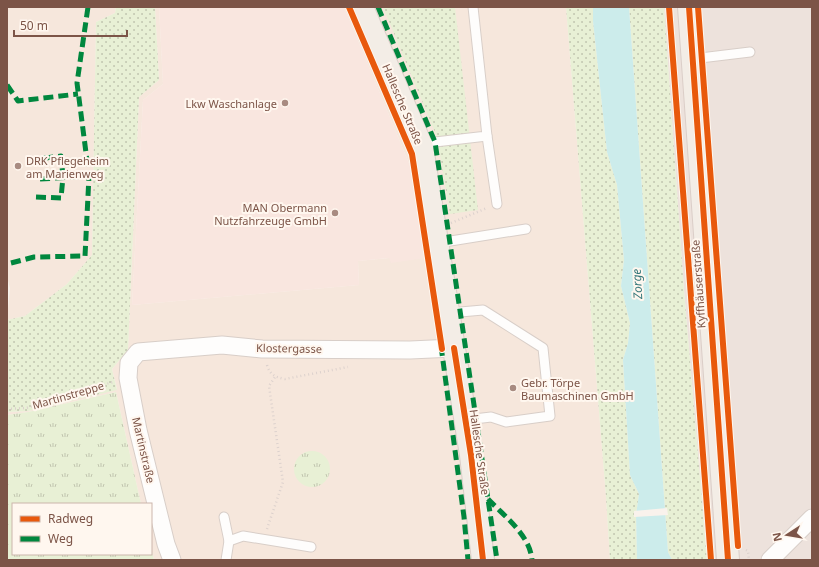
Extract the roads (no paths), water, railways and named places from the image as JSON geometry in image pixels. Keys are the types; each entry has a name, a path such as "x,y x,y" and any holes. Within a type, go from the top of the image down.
{"main road":[{"name":"Hallesche Straße","path":"362,7 422,147 442,234 448,313 466,420 483,560"},
{"name":"Kyffhäuserstraße","path":"689,7 728,560"}],"street":[{"name":"Klostergasse","path":"129,370 138,352 222,345 262,349 410,350 454,348"},
{"name":"Martinstraße","path":"129,370 140,438 166,544 172,560"},
{"path":"770,560 812,518"}],"lane":[{"path":"473,7 487,136 497,204"},
{"path":"692,59 750,52"},
{"path":"422,147 435,142 487,136"},
{"path":"442,234 526,229"},
{"path":"448,313 483,310 543,348 550,416 506,422 491,417 466,420"},
{"path":"224,517 229,542 226,560"},
{"path":"229,542 242,536 311,547"}],"water":[{"name":"Zorge","path":"593,7 629,7 668,552 672,560 637,560 636,515 639,494 630,475 623,360 628,343 630,323 621,286 624,260 617,185 607,152 593,21"}],"place":[{"name":"Lkw Waschanlage","path":"285,103"},
{"name":"DRK Pflegeheim am Marienweg","path":"18,166"},
{"name":"MAN Obermann Nutzfahrzeuge GmbH","path":"335,213"},
{"name":"Gebr. Törpe Baumaschinen GmbH","path":"513,388"}]}
